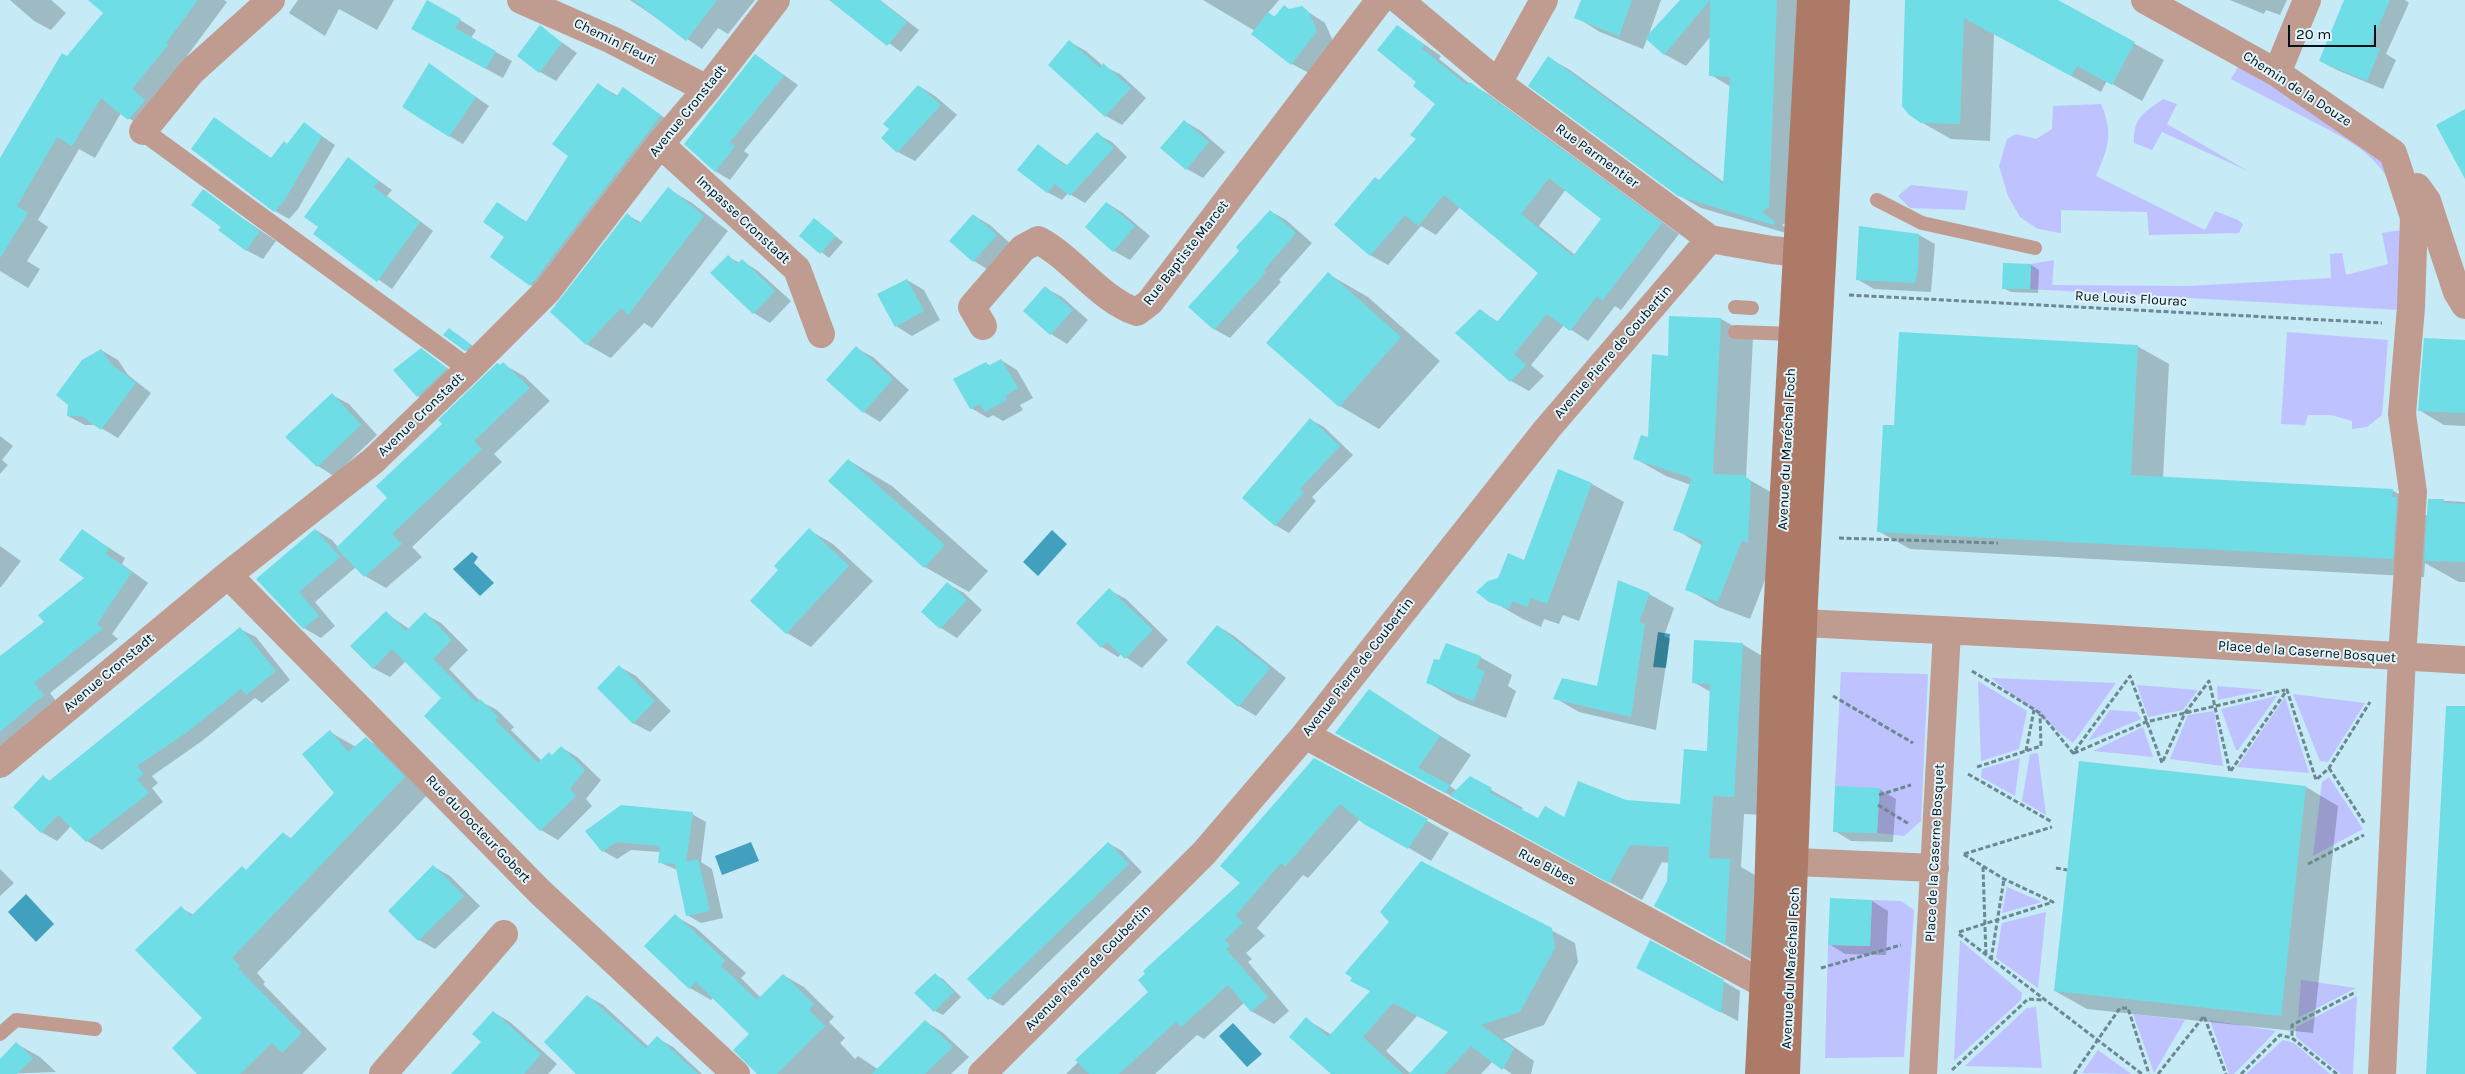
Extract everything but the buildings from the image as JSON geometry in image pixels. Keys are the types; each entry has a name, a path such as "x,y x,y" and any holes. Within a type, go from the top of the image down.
{"main road":[{"name":"Avenue du Maréchal Foch","path":"1786,1074 1803,623 1819,293 1809,254 1811,0"},
{"name":"Avenue du Maréchal Foch","path":"1759,1074 1768,898 1775,654 1793,334 1809,254 1836,0"}],"street":[{"path":"271,0 192,71 143,132 469,369"},
{"name":"Avenue Cronstadt","path":"0,764 228,575 373,461 469,369 548,290 660,144 707,89 776,0"},
{"name":"Rue Baptiste Marcet","path":"983,326 972,307 1023,248 1038,240 1052,248 1122,307 1137,312 1150,302 1380,0"},
{"name":"Rue Parmentier","path":"1399,0 1498,83 1710,239 1809,254"},
{"path":"1498,83 1544,0"},
{"path":"2277,73 2307,0"},
{"name":"Chemin Fleuri","path":"526,1 612,40 707,89"},
{"name":"Chemin de la Douze","path":"2162,4 2277,73 2393,153 2427,201 2457,292 2465,305"},
{"name":"Impasse Cronstadt","path":"660,144 796,269 821,334"},
{"path":"2393,153 2414,217 2409,325 2402,414 2413,492 2402,656 2465,660"},
{"name":"Avenue Pierre de Coubertin","path":"982,1074 1204,853 1305,735 1546,429 1710,239"},
{"name":"Rue du Docteur Gobert","path":"228,575 540,892 736,1074"},
{"name":"Place de la Caserne Bosquet","path":"1803,623 2402,656 2382,1074"},
{"name":"Place de la Caserne Bosquet","path":"1924,1074 1946,862 1940,756 1948,631"},
{"path":"1775,654 1786,676 1781,838 1795,862 1946,862"},
{"name":"Rue Bibes","path":"1305,735 1790,998"},
{"name":"Avenue du Maréchal Foch","path":"1768,898 1795,862"},
{"path":"383,1074 504,934"}],"lane":[{"path":"1877,200 1922,223 2035,248"},
{"path":"1735,307 1752,308"},
{"path":"1735,332 1793,334"},
{"path":"0,1034 16,1020 95,1029"}],"path":[{"name":"Rue Louis Flourac","path":"1819,293 2409,325"},
{"path":"1839,538 1998,543"},
{"path":"1972,671 2040,713 2073,753"},
{"path":"2073,753 2130,676 2162,763 2185,713 2209,681 2230,772 2286,690"},
{"path":"2073,753 2146,722 2286,690"},
{"path":"2286,690 2316,780 2328,768 2372,699"},
{"path":"1833,696 1929,753 1940,756"},
{"path":"2026,751 2034,710"},
{"path":"1977,767 2041,746 2040,713"},
{"path":"2308,864 2370,832 2328,768"},
{"path":"1964,772 2052,822"},
{"path":"1879,795 1914,784"},
{"path":"1878,805 1914,827"},
{"path":"1946,862 1963,854 2052,827"},
{"path":"1958,851 2004,879 2053,902 1955,933 2142,1074"},
{"path":"1983,866 1986,956"},
{"path":"2056,868 2067,870"},
{"path":"1991,960 2004,879"},
{"path":"1821,968 1910,942"},
{"path":"2292,1038 2292,1025 2361,990"},
{"path":"1948,1074 2028,999 2043,1000"},
{"path":"2074,1074 2120,1008 2128,1008 2149,1074"},
{"path":"2158,1074 2204,1016 2226,1074"},
{"path":"2241,1074 2280,1035 2292,1038 2337,1074"}],"shaded area":[{"path":"2238,67 2355,133 2381,157 2407,211 2400,310 2030,289 2031,264 2054,260 2052,285 2187,286 2331,278 2330,254 2342,253 2346,275 2388,264 2382,233 2401,230 2398,207 2392,188 2384,173 2373,159 2343,138 2231,79"},
{"path":"2163,99 2177,104 2167,124 2248,171 2162,132 2152,150 2134,143 2135,127 2141,116"},
{"path":"2101,104 2107,124 2108,141 2096,176 2205,230 2215,211 2238,220 2243,224 2239,233 2149,235 2147,212 2061,210 2061,233 2038,229 2020,217 2008,196 1999,166 2007,139 2016,134 2036,139 2052,129 2053,106"},
{"path":"1911,185 1968,191 1965,210 1910,208 1898,196"},
{"path":"2287,332 2388,340 2382,415 2367,427 2352,429 2352,421 2331,415 2308,415 2305,425 2281,424"},
{"path":"1052,530 1067,544 1038,576 1023,562"},
{"path":"472,552 478,557 474,563 494,583 480,596 453,569"},
{"path":"1658,632 1670,634 1666,668 1653,667"},
{"path":"1841,672 1928,674 1921,821 1904,836 1877,833 1879,795 1835,786"},
{"path":"1991,678 2116,683 2073,743"},
{"path":"1978,681 2027,711 2019,749 1981,761"},
{"path":"2137,685 2198,690 2183,710 2148,717"},
{"path":"2217,686 2265,690 2218,700"},
{"path":"2293,694 2365,703 2328,762 2320,761"},
{"path":"2277,696 2238,750 2236,750 2221,709"},
{"path":"2285,697 2309,773 2237,767"},
{"path":"2110,710 2137,712 2141,719 2088,741"},
{"path":"2214,711 2223,766 2170,759 2188,715"},
{"path":"2143,727 2153,757 2093,751"},
{"path":"2038,753 2046,815 2022,801 2030,754"},
{"path":"2020,758 2015,796 1981,777 1982,769"},
{"path":"2329,777 2363,829 2313,856 2322,782"},
{"path":"751,842 759,861 722,875 715,856"},
{"path":"2007,887 2042,902 2002,913"},
{"path":"26,894 54,924 36,942 8,912"},
{"path":"1872,900 1901,901 1914,910 1904,1057 1825,1058 1828,945 1870,946"},
{"path":"2046,912 2038,988 1996,958 2002,923"},
{"path":"1960,940 2022,993 2021,1000 1954,1061"},
{"path":"2302,980 2356,988 2298,1018"},
{"path":"2357,996 2353,1074 2341,1074 2296,1037 2296,1027"},
{"path":"2036,1007 2042,1068 1965,1066 2027,1008"},
{"path":"2133,1014 2185,1020 2154,1073"},
{"path":"2210,1020 2276,1031 2234,1074 2229,1074"},
{"path":"1233,1023 1262,1054 1247,1067 1219,1036"},
{"path":"2283,1040 2294,1043 2330,1074 2246,1074"},
{"path":"2098,1050 2131,1074 2082,1073"}]}
